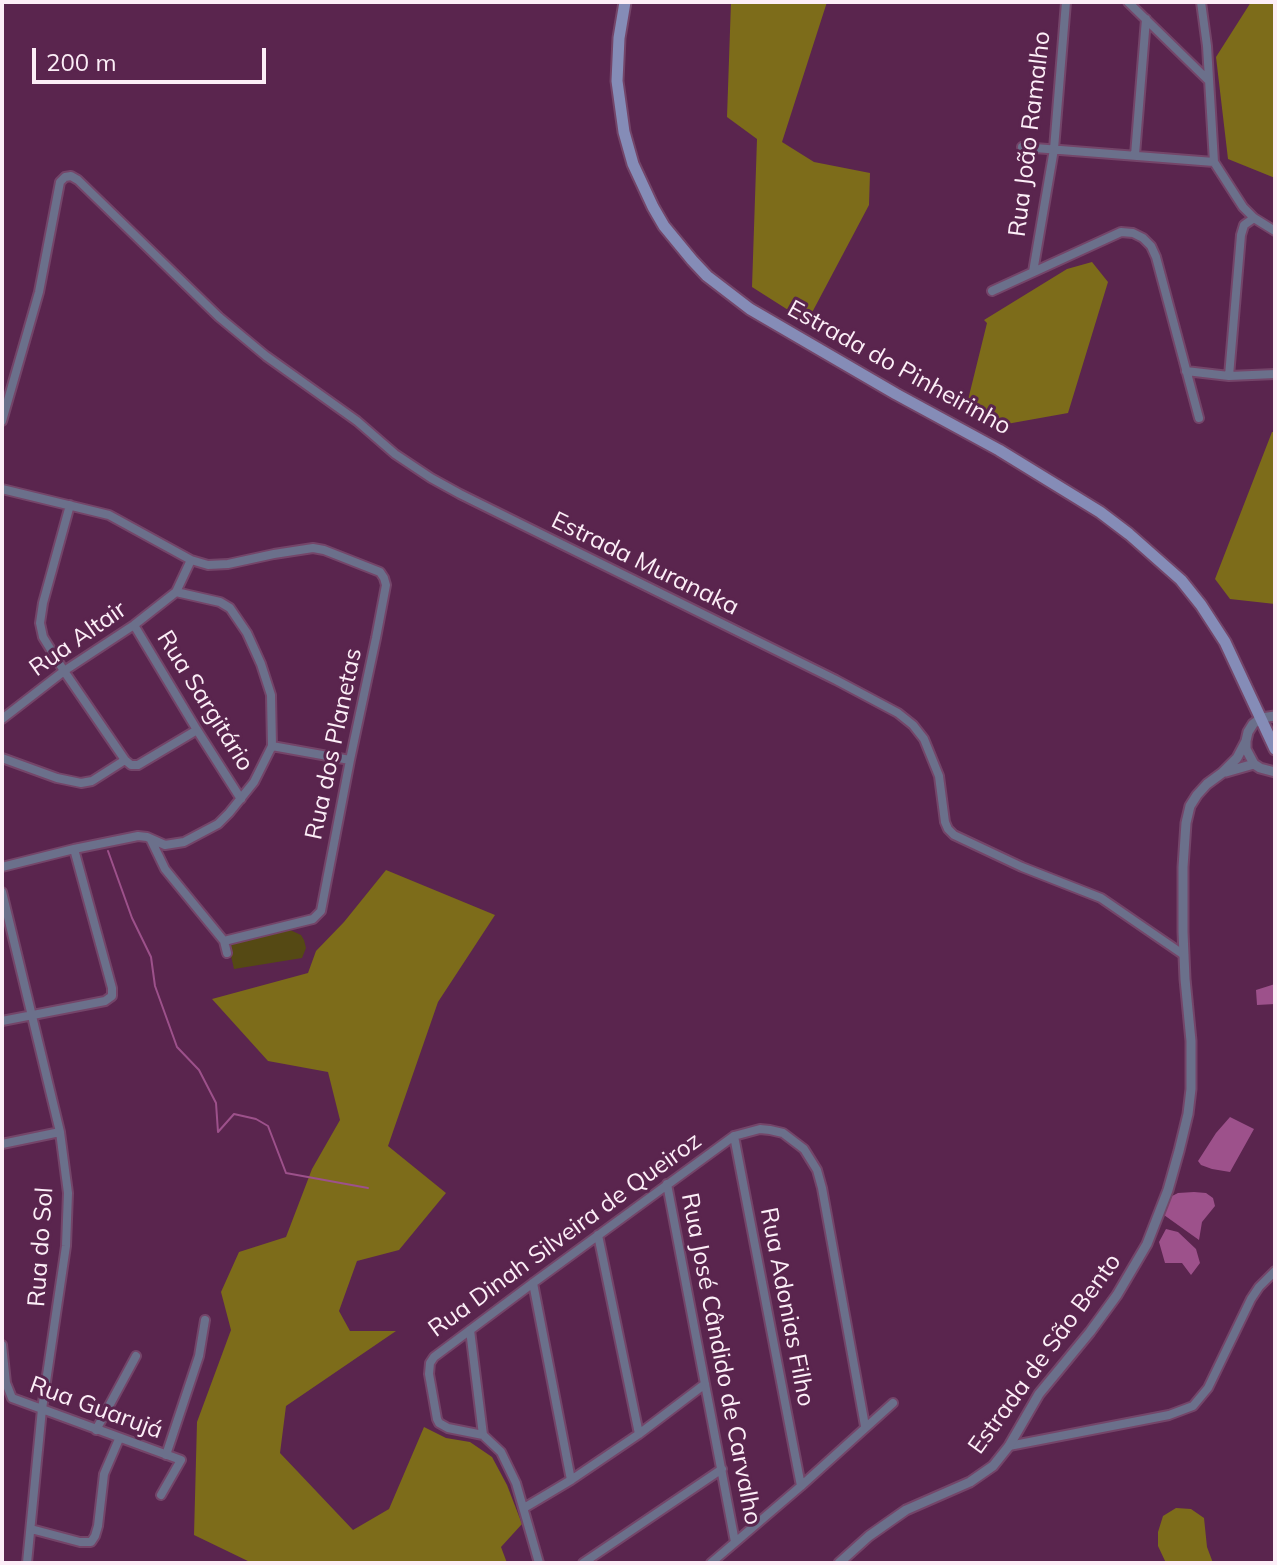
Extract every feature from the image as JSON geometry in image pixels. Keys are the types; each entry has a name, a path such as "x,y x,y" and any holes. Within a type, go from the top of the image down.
{"main road":[{"name":"Estrada do Pinheirinho","path":"625,2 617,81 624,132 633,164 653,207 664,226 692,260 707,276 750,309 999,450 1100,512 1129,534 1181,580 1201,605 1225,642 1275,749"}],"street":[{"name":"Rua João Ramalho","path":"1033,272 1054,149 1066,2"},
{"path":"1128,2 1209,80"},
{"path":"1201,2 1207,46 1214,162 1228,187 1254,218 1275,231"},
{"path":"1135,155 1146,19"},
{"path":"1022,147 1214,162"},
{"name":"Estrada Muranaka","path":"2,421 39,292 60,182 71,176 219,317 266,356 357,421 395,454 460,494 898,713 924,739 939,776 945,822 954,835 1022,867 1101,898 1184,955"},
{"path":"1229,376 1241,235 1244,225 1254,218"},
{"path":"992,291 1121,232 1143,238 1156,257 1199,418"},
{"path":"1186,371 1229,376 1275,374"},
{"path":"2,489 120,520 191,560 176,592 220,602 230,608 247,633 261,664 271,695 272,710 272,746 254,782 218,824 172,844 165,845 138,836 2,867"},
{"path":"70,505 43,603 40,623 43,637 131,765 138,765 197,730"},
{"name":"Rua dos Planetas","path":"191,560 208,565 228,564 313,548 380,572 386,585 321,911 313,919 224,941"},
{"name":"Rua Altair","path":"2,719 176,592"},
{"name":"Rua Sargitário","path":"134,625 241,799"},
{"path":"1275,716 1261,718 1253,724 1246,741 1246,749 1254,764 1275,772"},
{"name":"Estrada de São Bento","path":"839,1563 869,1536 906,1510 970,1482 1002,1456 1039,1394 1117,1295 1147,1244 1168,1190 1191,1089 1191,1041 1184,955 1186,823 1190,806 1197,795 1237,758 1246,741"},
{"path":"272,746 350,760"},
{"path":"2,758 57,778 81,783 92,781 125,760"},
{"name":"Estrada de São Bento","path":"1222,773 1254,764"},
{"path":"151,840 165,869 224,941 227,953"},
{"path":"2,1021 105,1001 112,996 74,849"},
{"name":"Rua do Sol","path":"2,892 60,1132 68,1193 66,1246 42,1409 27,1563"},
{"path":"734,1136 760,1129 783,1133 804,1149 817,1170 865,1426"},
{"path":"2,1144 60,1132"},
{"name":"Rua Dinah Silveira de Queiroz","path":"483,1435 448,1428 439,1423 429,1374 434,1357 734,1136"},
{"name":"Rua Adonias Filho","path":"734,1136 801,1486"},
{"name":"Rua José Cândido de Carvalho","path":"667,1184 735,1542"},
{"path":"598,1235 639,1434"},
{"path":"1009,1446 1169,1415 1193,1406 1208,1388 1251,1299 1275,1271"},
{"path":"533,1283 571,1480"},
{"path":"166,1455 199,1356 205,1320"},
{"path":"470,1330 483,1435 501,1452 509,1467 539,1563"},
{"name":"Rua Guarujá","path":"2,1345 6,1383 11,1397 181,1460 161,1495"},
{"path":"96,1430 136,1356"},
{"path":"524,1508 639,1434 705,1384"},
{"path":"711,1563 893,1403"},
{"path":"31,1529 91,1542 98,1526 104,1474 119,1439"},
{"path":"583,1563 722,1469"}],"shaded area":[{"path":"731,2 827,2 782,142 814,162 870,173 869,205 807,322 752,287 757,139 727,117"},
{"path":"1251,2 1275,2 1275,178 1228,159 1216,57"},
{"path":"1092,262 1108,282 1068,413 1001,425 967,404 987,323 984,320 1067,269"},
{"path":"1272,432 1275,432 1275,604 1230,599 1215,579"},
{"path":"386,870 495,915 438,1002 388,1146 446,1193 399,1250 357,1261 339,1311 350,1331 396,1331 286,1406 280,1453 353,1530 389,1509 424,1427 446,1438 470,1442 492,1457 522,1524 501,1547 507,1563 252,1563 194,1535 197,1422 231,1330 221,1292 239,1252 286,1237 312,1169 340,1120 328,1072 268,1061 212,999 308,973 316,951"},
{"path":"288,929 301,935 304,940 306,948 302,958 234,969 228,943"},
{"path":"1275,984 1275,1004 1257,1005 1256,990"},
{"path":"1230,1117 1254,1129 1230,1172 1201,1165 1198,1161"},
{"path":"1178,1193 1206,1193 1213,1198 1215,1206 1202,1222 1199,1240 1164,1215 1168,1198"},
{"path":"1166,1229 1178,1232 1196,1249 1200,1263 1191,1275 1182,1263 1165,1263 1159,1242"},
{"path":"1176,1508 1191,1509 1204,1518 1207,1547 1213,1563 1166,1563 1158,1546 1158,1532 1163,1516"}],"waterway":[{"path":"108,851 132,918 151,957 155,986 177,1047 199,1070 216,1103 218,1132 234,1114 256,1119 268,1126 286,1173 368,1188"}]}
